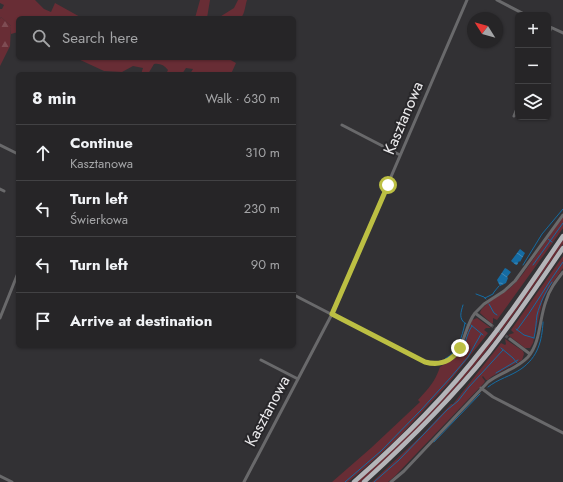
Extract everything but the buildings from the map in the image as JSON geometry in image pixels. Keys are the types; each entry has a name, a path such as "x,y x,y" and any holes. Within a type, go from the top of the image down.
{"highway":[{"path":"354,482 418,422 477,356 504,321 563,236"},
{"path":"364,482 416,433 477,366 506,329 563,248"}],"street":[{"name":"Kasztanowa","path":"244,482 332,314 467,0"},
{"path":"497,0 520,12"},
{"path":"551,27 563,33"},
{"path":"342,125 400,155"},
{"path":"0,145 16,153"},
{"path":"296,296 418,359 431,364 438,364 450,359 458,352 470,321 475,313 484,304 504,291 515,281 563,215"},
{"path":"392,482 481,388 492,379 521,363 530,354 537,340 547,298 553,285 563,272"},
{"path":"0,318 16,278"},
{"path":"475,313 491,324"},
{"path":"510,339 530,354"},
{"path":"261,360 298,379"},
{"path":"481,388 496,399 563,433"},
{"path":"0,476 12,482"}],"green space":[{"path":"0,0 35,0 44,9 51,12 55,3 78,16 16,16 16,33 11,34 11,26 1,17 0,19 0,9 2,9 4,5 0,3"},
{"path":"200,0 210,0 207,16 196,16"},
{"path":"238,0 247,0 242,16 221,16 234,8"},
{"path":"1,17 11,26 10,46 0,66 0,19"},
{"path":"80,60 231,60 236,63 232,72 191,72 193,69 186,68 183,72 167,72 168,70 166,68 158,64 154,64 149,72 142,72 143,68 133,66 122,72 104,71"},
{"path":"563,217 563,228 561,231 497,320 493,318 493,324 491,323 480,313 482,310 517,281"},
{"path":"563,239 563,244 524,300 469,372 409,437 361,482 357,482 457,383"},
{"path":"563,256 563,268 543,299 533,343 530,348 525,348 508,335 514,333 511,330"},
{"path":"477,318 491,328 486,328 484,330 488,333 447,385 399,437 366,467 348,482 332,482 420,402 418,400 428,389 440,367 454,359 460,351 472,320"},
{"path":"505,339 523,351 524,354 522,360 488,380 486,380 483,376 482,377 485,381 484,383 395,476 388,482 372,482 421,436 451,404 453,404 501,343 506,344"}],"water":[{"path":"520,249 525,253 520,262 519,261 516,265 511,261"},
{"path":"505,268 511,272 507,277 506,283 500,286 497,280"}],"waterway":[{"path":"523,265 542,234 563,209"},
{"path":"533,265 563,223"},
{"path":"548,239 552,242"},
{"path":"517,330 563,262"},
{"path":"534,338 538,311 552,282"},
{"path":"485,298 493,294 499,286"},
{"path":"476,294 486,299"},
{"path":"489,304 494,313 497,315"},
{"path":"463,305 461,318 466,324"},
{"path":"488,387 513,374 527,364 538,348 542,336 543,322"},
{"path":"445,359 456,348 461,339 465,323"},
{"path":"471,325 483,335"},
{"path":"459,354 472,326"},
{"path":"516,329 524,335 534,338"},
{"path":"345,482 381,451 421,410 468,357 481,334"},
{"path":"501,348 517,363"},
{"path":"374,482 399,460 447,410 458,401 503,350"},
{"path":"496,373 518,360"},
{"path":"434,442 480,394"}],"tunnel":[{"path":"491,325 510,339"}],"route":[{"path":"388,185 332,314 418,359 431,364 438,364 450,359 458,352 460,348"}]}
